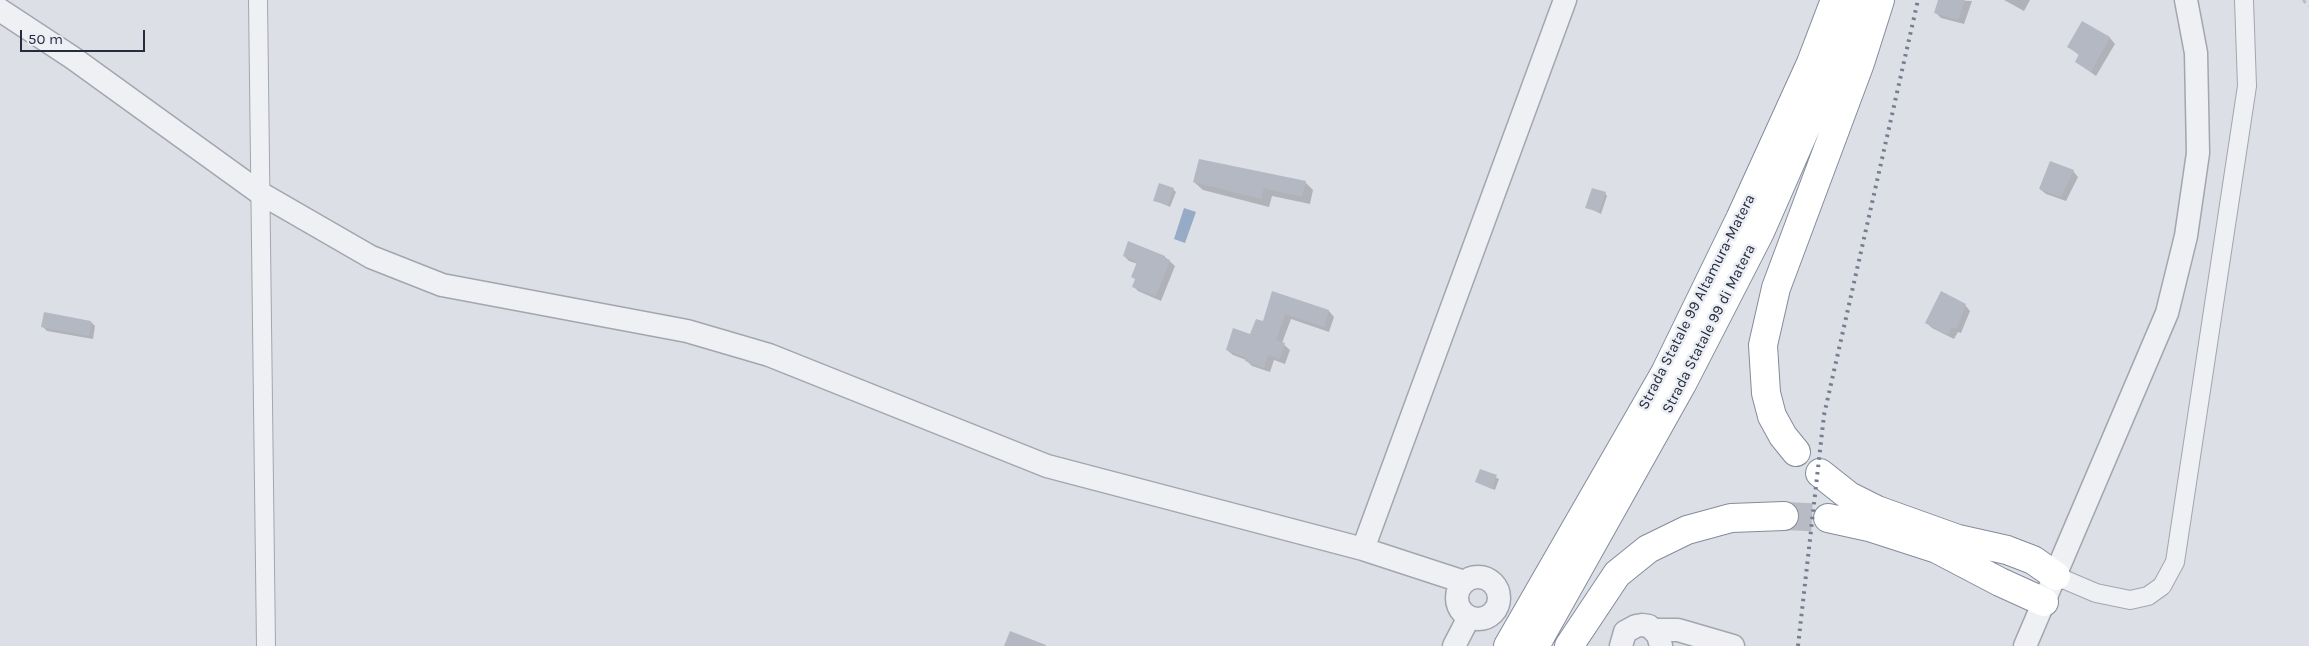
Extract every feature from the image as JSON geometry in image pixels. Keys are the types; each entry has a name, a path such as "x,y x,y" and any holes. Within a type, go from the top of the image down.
{"highway":[{"name":"Strada Statale 99 Altamura-Matera","path":"1508,646 1665,373 1744,210 1811,62 1835,0"},
{"name":"Strada Statale 99 di Matera","path":"1535,646 1682,384 1760,232 1832,68 1857,0"},
{"path":"1796,452 1783,436 1772,416 1766,393 1762,345 1776,288 1860,63 1880,0"},
{"path":"1820,473 1849,496 1877,510 1958,539 2007,550 2033,560 2056,576"},
{"path":"1569,646 1617,574 1648,549 1687,530 1731,518 1784,516"},
{"path":"1828,518 1868,527 1937,549 2000,582 2044,602"}],"street":[{"path":"258,0 266,646"},
{"path":"1363,549 1565,0"},
{"path":"2025,646 2167,313 2186,236 2198,153 2196,53 2186,0"},
{"path":"2056,576 2096,593 2130,600 2148,596 2162,586 2175,562 2248,86 2244,0"},
{"path":"0,10 73,58 260,193 371,257 442,285 687,331 769,355 1048,466 1363,549 1464,582"},
{"path":"1470,578 1484,578 1496,585 1499,592 1498,606 1489,617 1483,619 1468,617 1463,613 1457,601 1457,594 1464,582 1470,578"},
{"path":"1454,646 1468,617"},
{"path":"1618,643 1625,632 1642,625 1657,638 1678,630 1733,646"},
{"path":"1672,646 1678,642 1703,636"}],"path":[{"path":"2303,0 2309,6"}],"water":[{"path":"1184,208 1196,212 1185,243 1174,239"}],"building":[{"path":"1938,0 1965,0 1958,20 1934,13"},
{"path":"2082,21 2110,37 2091,72 2075,62 2079,54 2067,47"},
{"path":"1199,159 1306,181 1302,197 1264,188 1261,199 1193,182"},
{"path":"2050,161 2074,170 2061,197 2039,189"},
{"path":"1159,183 1174,188 1168,205 1153,201"},
{"path":"1592,188 1606,192 1599,212 1585,208"},
{"path":"1128,241 1165,256 1165,258 1170,260 1156,296 1132,287 1135,279 1131,277 1137,262 1123,256"},
{"path":"1272,291 1329,310 1324,327 1285,314 1276,340 1285,343 1280,359 1268,355 1264,368 1245,361 1247,358 1226,350 1233,328 1250,334 1256,319 1263,321"},
{"path":"1941,291 1966,304 1956,329 1952,327 1948,335 1925,323"},
{"path":"44,312 91,321 89,336 41,327"},
{"path":"1480,469 1497,475 1492,489 1475,482"},
{"path":"1010,631 1046,645 1046,646 1004,646"}],"tunnel":[{"path":"1784,516 1828,518"}],"railway":[{"path":"1798,646 1824,415 1918,0"}]}
